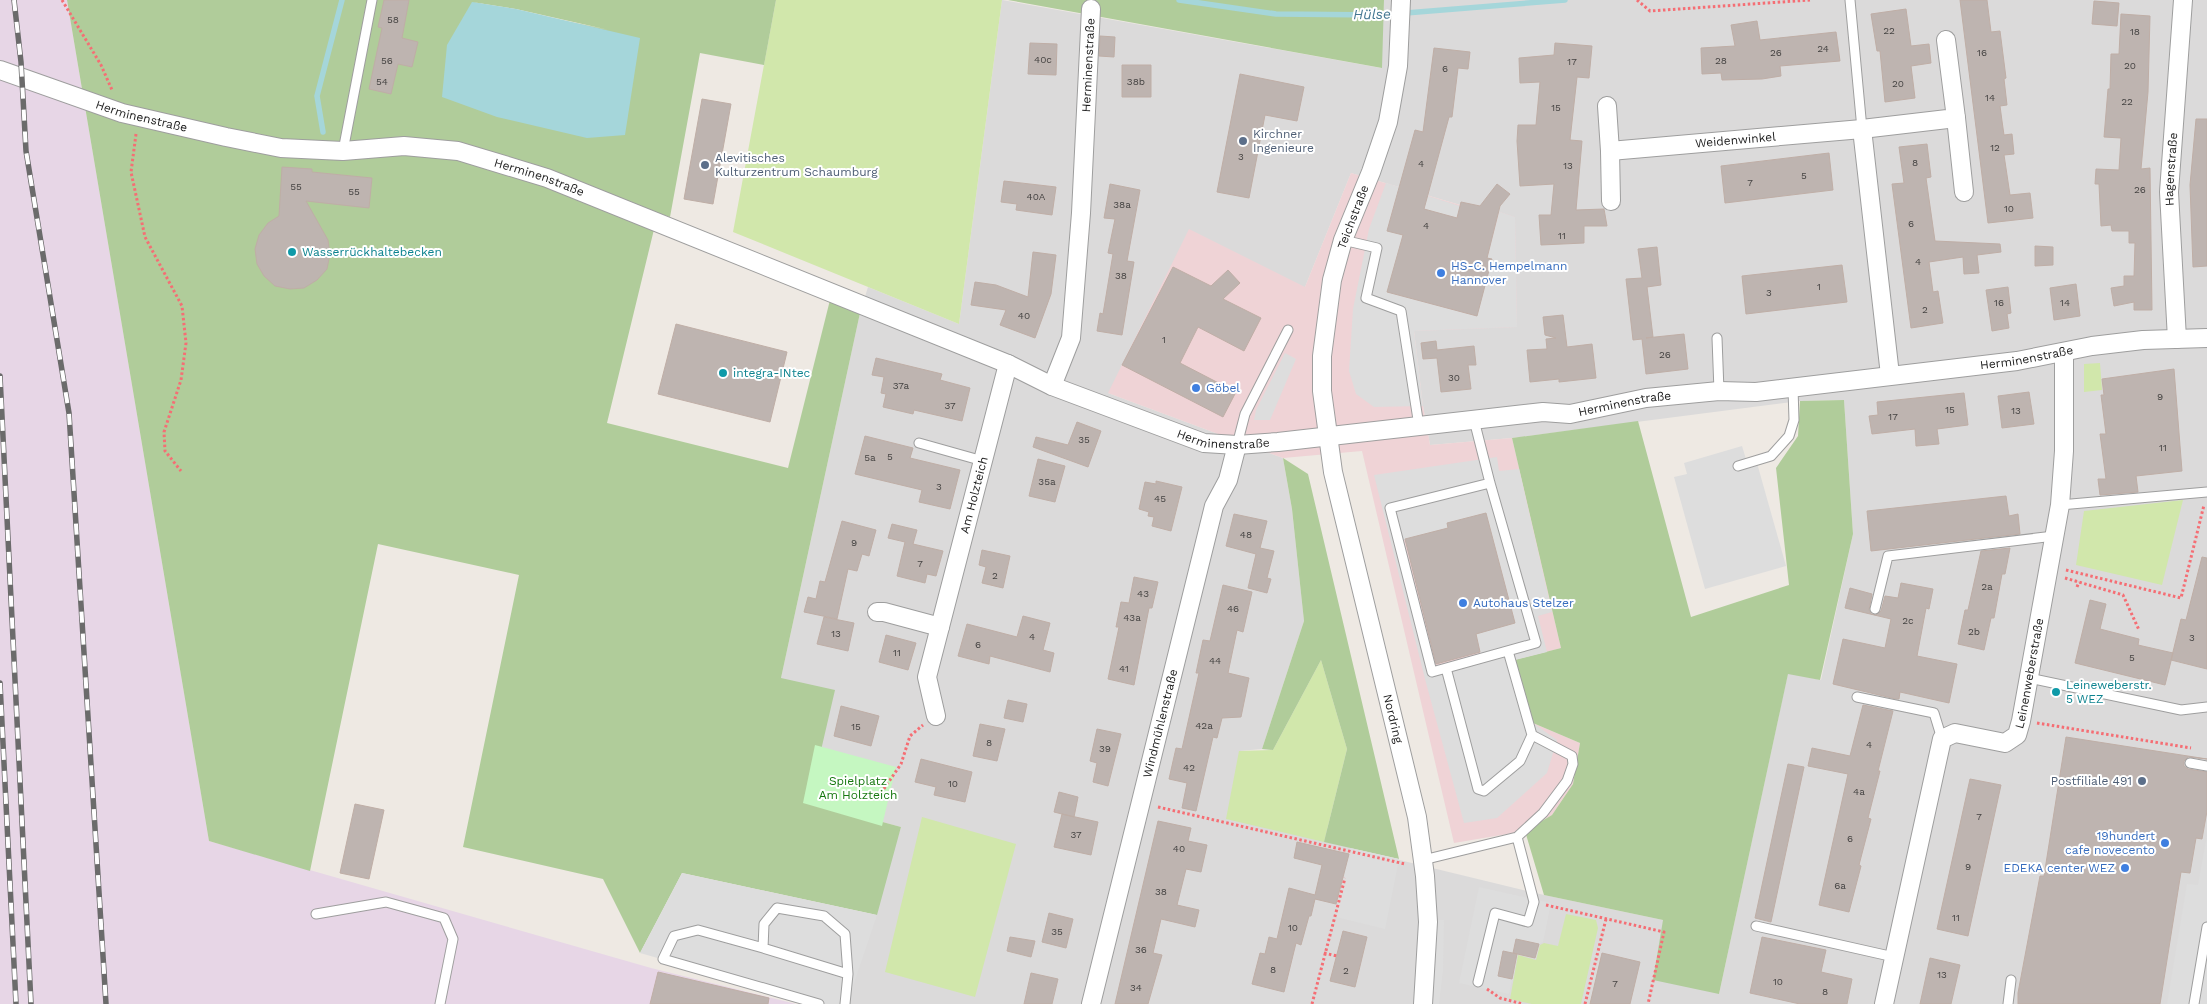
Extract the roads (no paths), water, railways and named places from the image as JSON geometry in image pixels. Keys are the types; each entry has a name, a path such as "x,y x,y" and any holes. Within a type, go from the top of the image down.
{"street":[{"name":"Hagenstraße","path":"2177,339 2169,192 2182,0"},
{"name":"Herminenstraße","path":"1052,386 1071,338 1081,212 1090,9"},
{"name":"Teichstraße","path":"1327,437 1322,402 1322,356 1326,315 1343,240 1371,172 1388,122 1398,66 1401,9"},
{"path":"1946,40 1964,192"},
{"name":"Herminenstraße","path":"0,70 130,116 281,148 343,151 404,146 458,151 514,167 565,185 1008,364 1052,386 1204,443 1237,445 1327,437 1544,412 1570,414 1646,398 1719,391 1756,392 2017,361 2100,345 2143,340 2207,338"},
{"path":"1607,106 1611,201"},
{"name":"Weidenwinkel","path":"1610,151 1862,129 1956,118"},
{"path":"1862,129 1890,375"},
{"name":"Leinenweberstraße","path":"1942,739 1955,733 2005,743 2017,735 2060,505 2064,451 2064,353"},
{"name":"Am Holzteich","path":"936,716 927,677 1008,364"},
{"name":"Nordring","path":"1327,437 1336,483 1417,817 1424,864 1428,922 1423,1004"},
{"name":"Windmühlenstraße","path":"1091,1004 1214,506 1228,480 1237,445"},
{"path":"877,612 884,612 940,627"},
{"path":"1884,1004 1942,739"}],"lane":[{"path":"343,151 372,0"},
{"path":"1850,0 1862,129"},
{"path":"1343,240 1377,248 1366,298 1401,311 1419,426"},
{"path":"1237,445 1245,414 1288,330"},
{"path":"1717,338 1719,391"},
{"path":"1738,466 1772,456 1789,436 1794,420 1793,388"},
{"path":"1474,420 1536,643 1432,672 1390,508 1490,483"},
{"path":"919,443 983,461"},
{"path":"2060,505 2207,492"},
{"path":"1875,609 1888,556 2054,536"},
{"path":"1446,668 1478,789 1484,791 1520,761 1532,735 1508,651"},
{"path":"2029,678 2181,710 2207,707"},
{"path":"1857,697 1934,713 1942,739"},
{"path":"1424,864 1517,837 1543,813 1567,781 1573,764 1572,756 1532,735"},
{"path":"2190,763 2207,766"},
{"path":"1478,982 1495,913 1528,922 1534,902 1517,837"},
{"path":"316,914 386,902 444,918 454,939 440,1004"},
{"path":"763,948 764,924 777,908 824,916 845,934 848,974 846,1004"},
{"path":"1756,926 1894,957"},
{"path":"2194,1004 2207,928"},
{"path":"819,1004 663,959 674,936 698,930 848,974"},
{"path":"2008,1004 2012,980"}],"water":[{"path":"472,2 516,9 640,38 625,135 587,138 497,117 442,97 447,45"}],"waterway":[{"path":"323,132 317,96 342,0"},
{"name":"Hülse","path":"1179,0 1276,14 1381,15 1565,0"}],"railway":[{"path":"14,0 21,62 26,151 69,413 106,1004"},
{"path":"0,376 31,1004"},
{"path":"0,683 16,1004"}],"place":[{"name":"Kirchner Ingenieure","path":"1243,141"},
{"name":"Alevitisches Kulturzentrum Schaumburg","path":"705,165"},
{"name":"Wasserrückhaltebecken","path":"292,252"},
{"name":"HS-C. Hempelmann Hannover","path":"1441,273"},
{"name":"integra-INtec","path":"723,373"},
{"name":"Göbel","path":"1196,388"},
{"name":"Autohaus Stelzer","path":"1463,603"},
{"name":"Leineweberstr. 5 WEZ","path":"2056,692"},
{"name":"Postfiliale 491","path":"2142,781"},
{"name":"19hundert cafe novecento","path":"2165,843"},
{"name":"EDEKA center WEZ","path":"2125,868"}],"park label":[{"name":"Spielplatz Am Holzteich","path":"858,788"}]}
